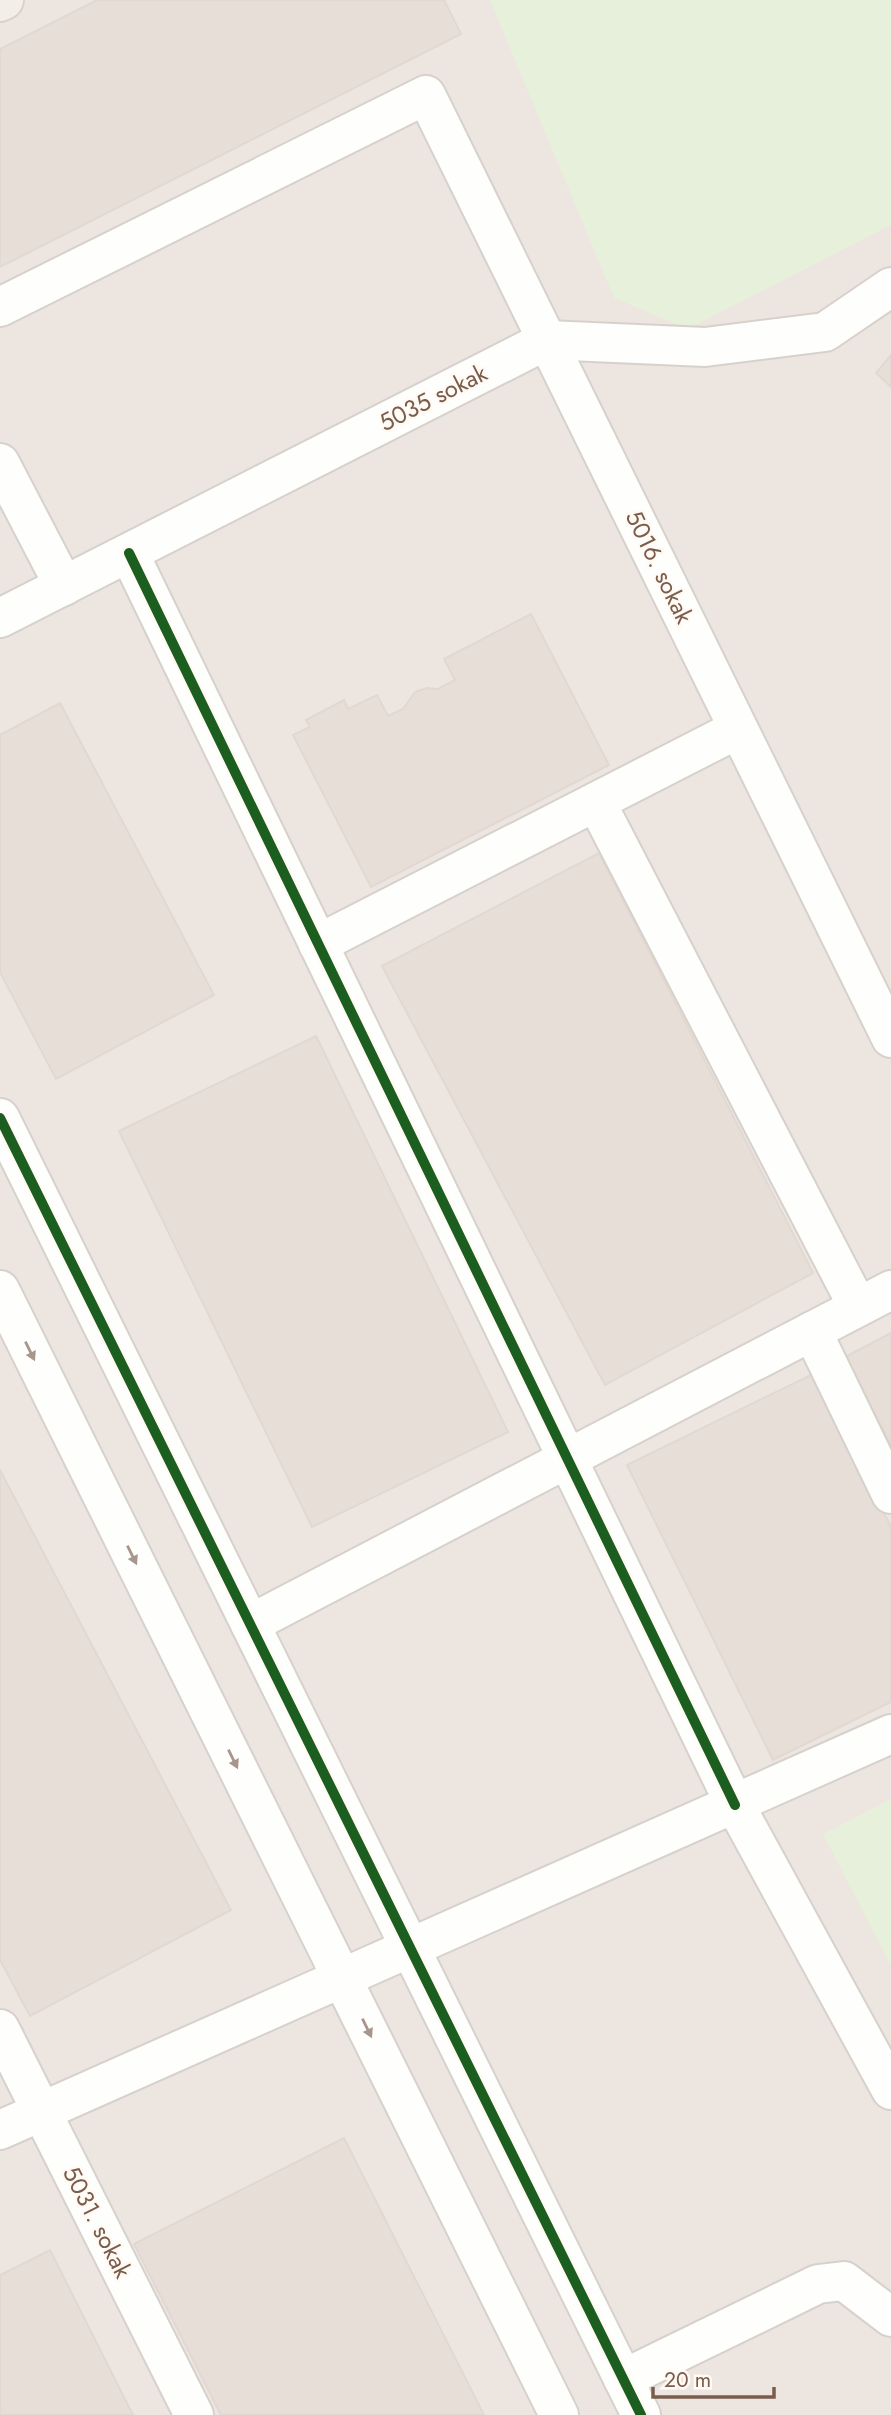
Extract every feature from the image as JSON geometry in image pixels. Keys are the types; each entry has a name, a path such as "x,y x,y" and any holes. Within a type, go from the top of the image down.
{"street":[{"name":"5016. sokak","path":"0,307 426,95 891,1038"},
{"name":"5035 sokak","path":"0,618 547,340 705,347 825,332 891,287"},
{"path":"0,463 64,586"},
{"path":"129,553 734,1805 891,2090"},
{"path":"318,944 738,729"},
{"path":"250,1624 875,1299 596,802"},
{"path":"0,1118 641,2415"},
{"path":"0,1290 559,2415"},
{"path":"812,1331 891,1494"},
{"path":"0,2130 891,1734"},
{"name":"5031. sokak","path":"0,2029 194,2415"},
{"path":"623,2379 818,2284 844,2281 891,2316"}],"shaded area":[{"path":"0,0 891,0 891,2415 0,2415"}],"green space":[{"path":"490,0 891,0 891,225 688,329 614,298"},
{"path":"891,1799 891,1966 823,1834"}],"building":[{"path":"97,0 444,0 461,34 0,267 0,49"},
{"path":"891,355 891,387 876,373"},
{"path":"531,614 609,765 371,887 293,735 310,727 306,720 344,700 348,709 377,695 388,716 403,709 415,692 427,688 438,689 455,680 444,659"},
{"path":"60,703 214,995 56,1079 0,972 0,735"},
{"path":"599,853 813,1273 605,1385 382,966"},
{"path":"316,1036 508,1432 312,1527 119,1131"},
{"path":"891,1333 891,1445 845,1357"},
{"path":"815,1373 891,1527 891,1702 773,1760 627,1465"},
{"path":"0,1470 231,1910 30,2016 0,1960"},
{"path":"344,2138 484,2415 221,2415 134,2244"},
{"path":"50,2250 133,2415 0,2415 0,2275"}],"cycle path":[{"path":"129,553 735,1805"},
{"path":"0,1118 641,2415"}]}
